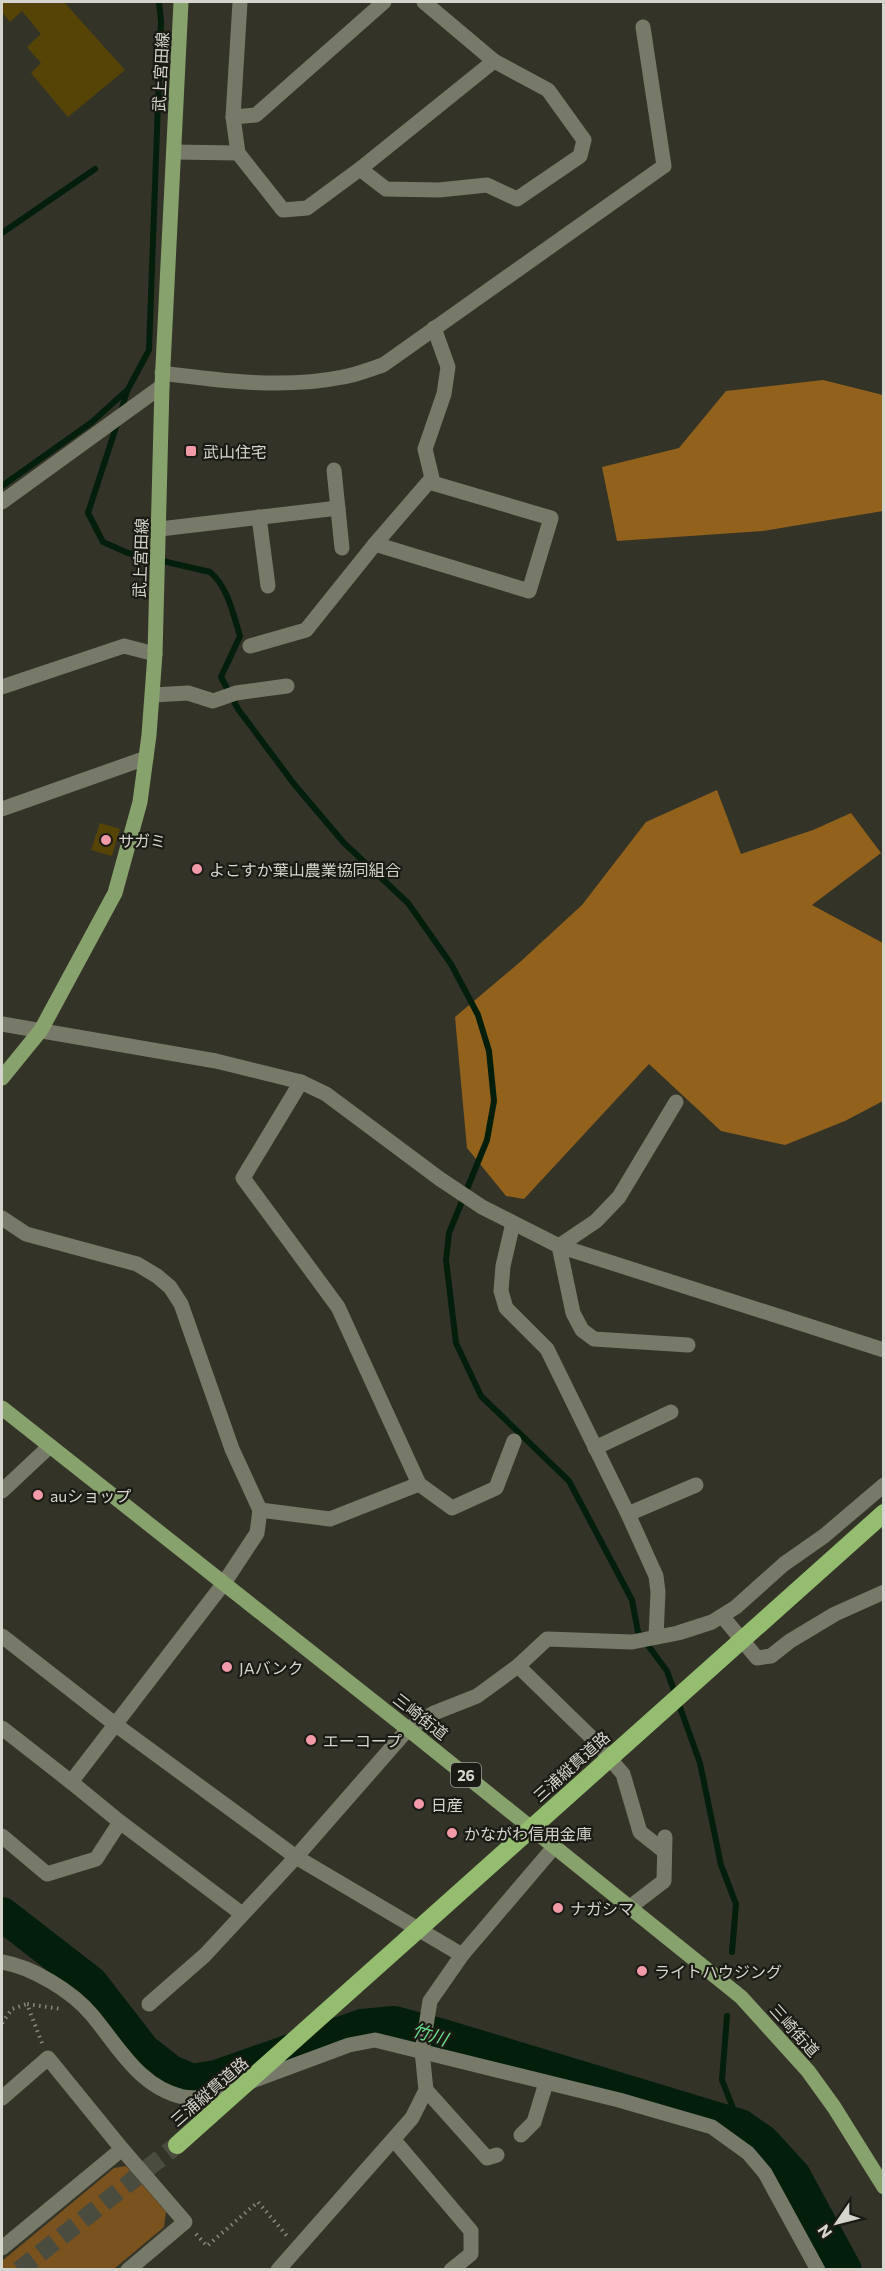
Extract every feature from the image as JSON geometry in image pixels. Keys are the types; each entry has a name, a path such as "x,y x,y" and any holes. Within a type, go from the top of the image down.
{"highway":[{"name":"三浦縦貫道路","path":"213,2122 884,1513"},
{"name":"三浦縦貫道路","path":"181,2149 884,1528"}],"main road":[{"name":"武上宮田線","path":"2,1078 42,1030 115,893 140,802 153,695 160,529 162,379 181,2"},
{"name":"三崎街道","path":"2,1408 555,1846 741,1997 808,2071 834,2107 884,2187"}],"street":[{"path":"240,2 233,117 238,153 283,210 307,208 360,169 494,61"},
{"path":"233,117 256,115 384,2"},
{"path":"360,169 386,189 439,190 487,185 517,199 580,156 584,140 548,90 494,61 424,2"},
{"path":"2,502 162,379 295,383 344,377 383,365 664,166 643,27"},
{"path":"174,152 238,153"},
{"path":"250,646 306,630 432,478 425,449 444,394 448,367 434,328"},
{"path":"334,471 342,548"},
{"path":"375,544 529,591 551,518 429,482"},
{"path":"160,529 338,508"},
{"path":"259,517 268,586"},
{"path":"2,687 124,646 155,654"},
{"path":"153,695 188,693 213,701 236,693 287,686"},
{"path":"2,809 146,758"},
{"path":"2,1024 216,1061 301,1082 326,1094 440,1179 482,1207 560,1246 884,1350"},
{"path":"301,1082 243,1178 338,1307 419,1484 452,1508 496,1488 514,1441"},
{"path":"560,1246 597,1221 619,1197 676,1102"},
{"path":"2,1218 26,1234 137,1264 170,1287 181,1304 232,1449 260,1510 257,1533 224,1583 71,1782"},
{"path":"513,1223 503,1266 501,1292 506,1308 547,1349 628,1514 656,1576 658,1592 656,1637"},
{"path":"560,1246 573,1313 582,1330 594,1339 688,1345"},
{"path":"595,1448 670,1412"},
{"path":"2,1491 50,1446"},
{"path":"260,1510 330,1519 419,1484"},
{"path":"628,1514 696,1485"},
{"path":"149,2004 205,1955 296,1857 408,1729 434,1713 477,1696 518,1666 548,1639 632,1642 678,1633 712,1622 736,1607 784,1564 824,1536 884,1485"},
{"path":"722,1616 757,1658 771,1656 790,1641 835,1614 884,1593"},
{"path":"2,1636 116,1725 296,1857 462,1955"},
{"path":"518,1666 594,1740 623,1774 640,1832 664,1844 664,1881 630,1907"},
{"path":"2,1728 120,1822 242,1914"},
{"path":"2,1836 47,1874 96,1859 120,1822"},
{"path":"278,2270 412,2118 426,2090 422,2051 430,2001 462,1955 555,1846"},
{"path":"2,1962 23,1967 68,1993 91,2013 125,2058 144,2076 162,2089 183,2097 206,2098 349,2045 375,2040 619,2100 712,2127 748,2153 765,2173 818,2270"},
{"path":"2,2098 48,2058 185,2222 128,2270"},
{"path":"521,2135 534,2122 546,2083"},
{"path":"426,2090 487,2158 497,2156"},
{"path":"394,2140 471,2231 471,2254 452,2270"},
{"path":"2,2248 122,2149"}],"path":[{"path":"27,2004 48,2058"},
{"path":"2,2023 12,2010 27,2004 91,2013"},
{"path":"185,2222 207,2246 258,2202 297,2248"}],"shaded area":[{"path":"823,380 883,395 883,511 763,531 617,541 602,467 679,448 726,391"},
{"path":"717,790 741,854 813,830 851,813 881,853 812,905 883,943 883,1101 845,1121 785,1145 721,1131 649,1064 524,1199 506,1196 467,1148 455,1017 519,963 582,905 646,822"},
{"path":"126,2166 166,2212 164,2227 114,2269 2,2269 2,2261 114,2168"}],"building":[{"path":"2,2 64,2 125,70 68,117 31,73 41,63 27,47 41,34 22,11 10,22 2,12"},
{"name":"サガミ","path":"100,823 120,829 112,856 91,850"}],"waterway":[{"path":"121,411 127,391 149,350 161,21 159,2"},
{"path":"2,233 95,169"},
{"path":"2,486 92,422 125,392"},
{"path":"118,421 88,513 103,542 128,553 210,572 216,578 229,601 240,636 221,677 238,709 294,784 344,843 408,903 451,964 478,1015 489,1051 494,1101 487,1140 449,1233 446,1260 456,1343 481,1396 569,1481 632,1600 638,1632 667,1671 700,1763 721,1865 736,1904 732,1952"},
{"name":"竹川","path":"2,1914 91,1983 143,2050 171,2072 192,2081 216,2077 362,2026 394,2023 740,2126 763,2142 794,2176 845,2270"},
{"path":"727,2016 722,2080 740,2126"}],"tunnel":[{"path":"19,2270 177,2145"}],"place":[{"name":"武山住宅","path":"191,451"},
{"name":"サガミ","path":"106,840"},
{"name":"よこすか葉山農業協同組合","path":"197,869"},
{"name":"auショップ","path":"38,1495"},
{"name":"JAバンク","path":"227,1667"},
{"name":"エーコープ","path":"311,1740"},
{"name":"日産","path":"419,1804"},
{"name":"かながわ信用金庫","path":"452,1833"},
{"name":"ナガシマ","path":"558,1908"},
{"name":"ライトハウジング","path":"642,1971"}]}
